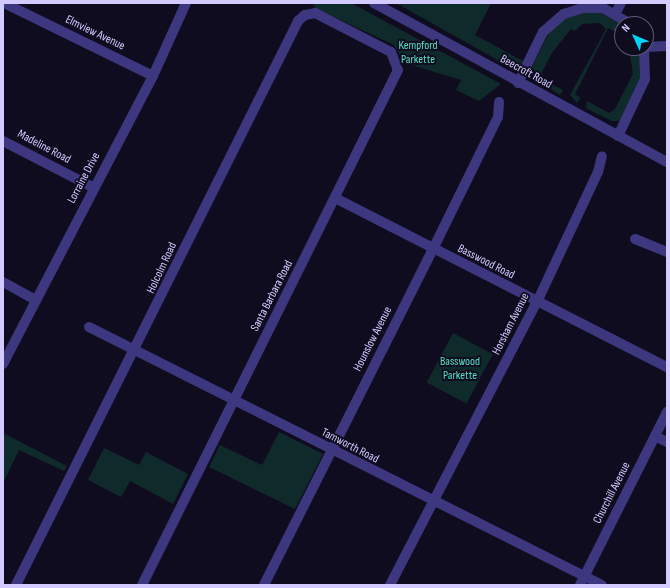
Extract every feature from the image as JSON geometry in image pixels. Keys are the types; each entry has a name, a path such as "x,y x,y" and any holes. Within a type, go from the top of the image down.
{"street":[{"name":"Elmview Avenue","path":"4,3 153,76"},
{"name":"Lorraine Drive","path":"3,364 153,76 186,3"},
{"name":"Beecroft Road","path":"374,3 518,83 667,162"},
{"path":"518,83 541,36 558,18 587,7 618,8 624,16"},
{"name":"Holcolm Road","path":"16,585 137,350 298,22 315,13 358,34"},
{"name":"Santa Barbara Road","path":"142,585 234,400 337,199 398,70 391,52 358,34"},
{"path":"654,47 667,46"},
{"path":"618,136 645,79 645,56"},
{"name":"Hounslow Avenue","path":"264,585 498,117 499,102"},
{"name":"Madeline Road","path":"3,141 94,188"},
{"name":"Horsham Avenue","path":"390,585 537,302 598,172 602,156"},
{"name":"Basswood Road","path":"337,199 667,367"},
{"path":"635,239 667,252"},
{"path":"3,282 36,300"},
{"name":"Tamworth Road","path":"89,327 137,350 331,451 433,502 582,581 602,585"},
{"name":"Churchill Avenue","path":"582,581 667,412"},
{"path":"655,436 667,442"}],"green space":[{"name":"Kempford Parkette","path":"313,3 351,3 501,84 479,101 456,90 461,80 405,63 394,45 315,8"},
{"path":"396,3 491,3 475,35 523,61 518,68 510,67"},
{"path":"583,13 601,13 614,20 614,31 608,28 575,94 581,98 577,103 570,95 606,29 600,23 582,24 575,31 571,29 552,53 539,78 563,90 560,95 528,74 550,31 567,18"},
{"path":"630,56 639,56 640,79 621,121 612,121 586,108 587,101 609,113 615,109 633,74"},
{"name":"Basswood Parkette","path":"453,333 493,354 466,404 427,382"},
{"path":"279,432 323,454 295,509 209,467 220,445 262,465"},
{"path":"3,433 67,466 64,471 19,450 3,483"},
{"path":"104,448 139,465 146,452 188,474 173,504 130,481 121,497 88,480"}]}
